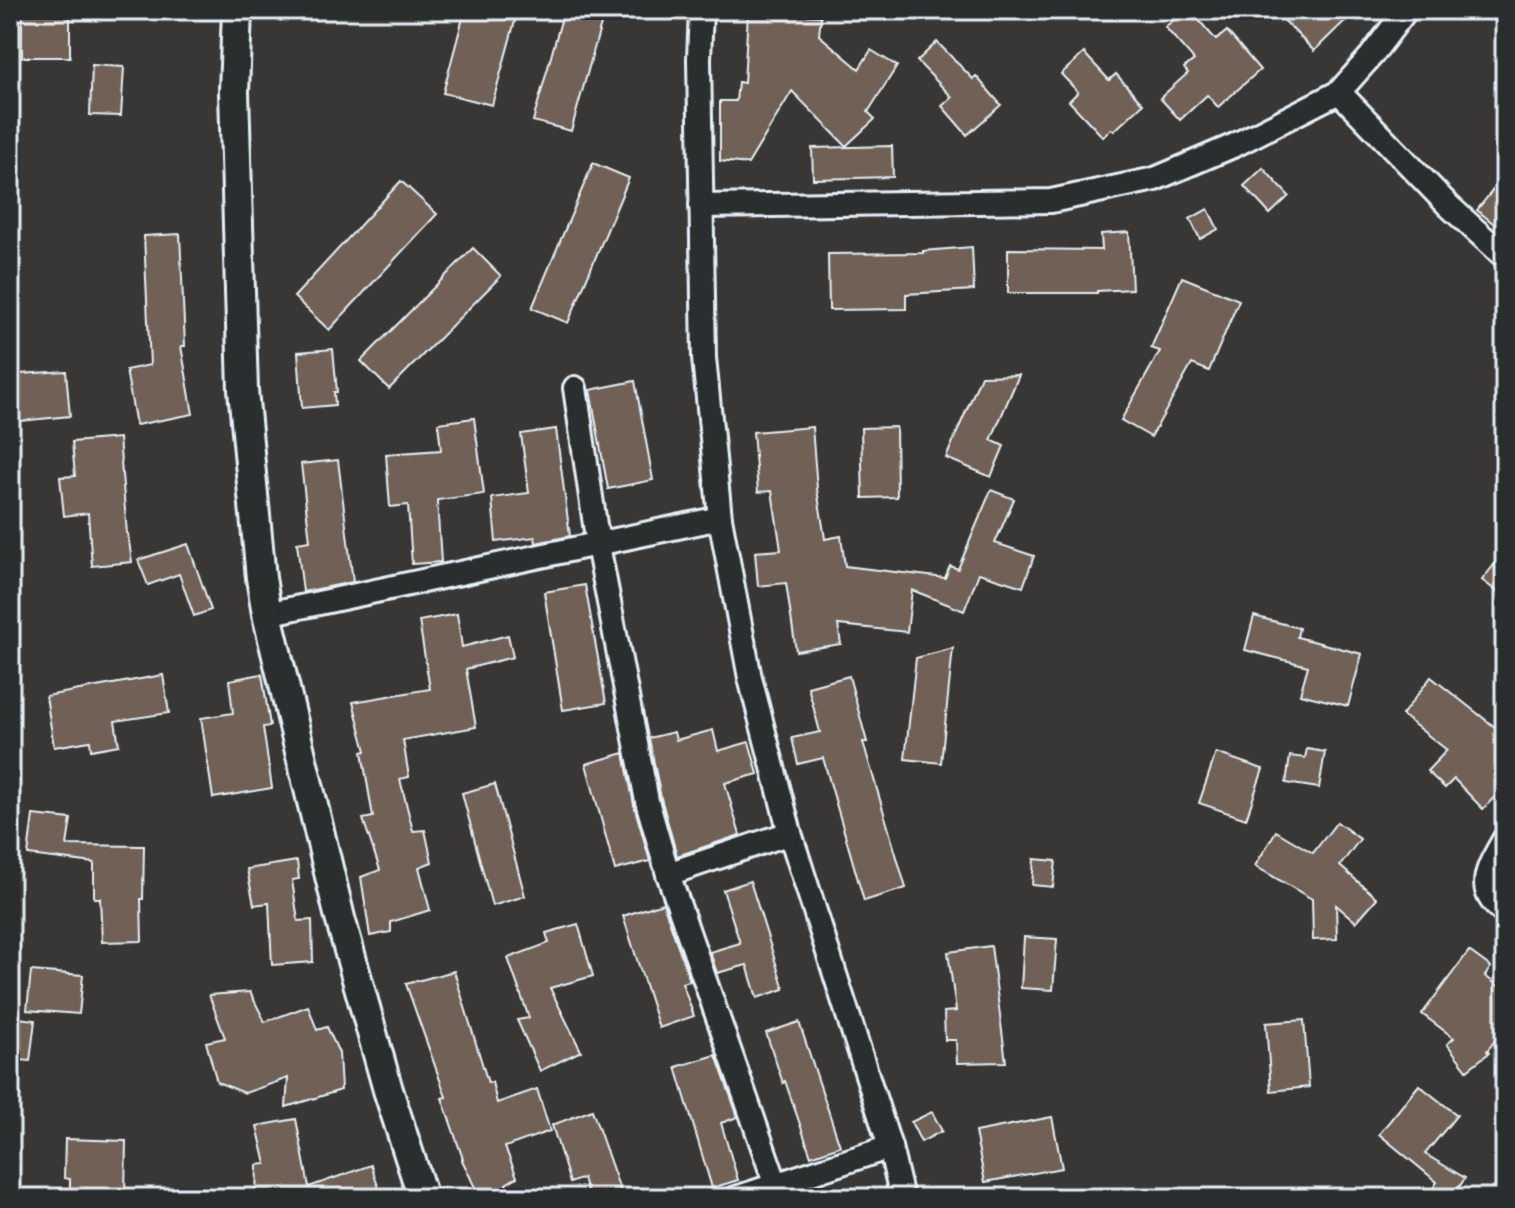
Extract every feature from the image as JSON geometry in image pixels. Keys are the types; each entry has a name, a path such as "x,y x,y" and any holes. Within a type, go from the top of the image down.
{"street":[{"path":"237,10 234,92 243,390 261,578 340,918 388,1090 423,1198"},
{"path":"701,10 699,59 704,358 720,518 750,678 790,833 890,1147 902,1198"},
{"path":"701,206 1051,201 1155,179 1235,145 1339,92 1406,10"},
{"path":"1339,92 1449,206 1505,257"},
{"path":"575,388 598,545 647,801 668,874 776,1185"},
{"path":"267,614 720,518"},
{"path":"668,874 790,833"},
{"path":"1505,838 1489,865 1485,885 1489,898 1505,913"},
{"path":"736,1198 890,1147"}],"building":[{"path":"22,10 70,10 70,57 22,57"},
{"path":"465,10 518,10 492,105 443,93"},
{"path":"564,10 605,10 571,131 533,121"},
{"path":"1185,10 1190,10 1216,40 1227,31 1260,70 1218,107 1207,95 1180,120 1160,98 1188,73 1184,68 1194,60 1165,27"},
{"path":"1274,10 1356,10 1314,51"},
{"path":"748,12 821,16 819,35 859,69 871,50 897,66 868,112 875,119 846,146 792,91 748,164 720,161 720,101 736,101 738,82 744,83"},
{"path":"937,42 973,79 976,76 1001,105 967,135 942,106 952,97 917,61"},
{"path":"1084,53 1109,80 1116,74 1143,104 1103,137 1069,101 1078,92 1061,74"},
{"path":"92,65 124,67 121,116 90,115"},
{"path":"892,146 893,177 813,179 812,148"},
{"path":"593,163 629,178 568,323 532,308"},
{"path":"1263,168 1289,196 1270,214 1244,186"},
{"path":"401,181 437,214 329,330 294,297"},
{"path":"1493,190 1505,200 1505,233 1477,210"},
{"path":"1208,209 1218,229 1200,239 1190,219"},
{"path":"1129,232 1132,289 1097,293 1008,293 1008,249 1102,250 1101,234"},
{"path":"180,234 185,346 181,346 193,414 136,425 126,370 150,365 144,236"},
{"path":"972,247 974,290 906,294 906,309 829,310 828,254 923,253"},
{"path":"473,248 501,276 389,389 361,361"},
{"path":"1182,277 1239,300 1209,371 1192,364 1151,437 1121,420 1160,351 1151,348"},
{"path":"333,349 337,392 334,392 335,405 302,408 298,352"},
{"path":"66,371 70,416 10,422 10,387 19,386 20,374"},
{"path":"1019,375 991,440 1004,446 991,477 946,458 981,376"},
{"path":"635,381 653,480 608,489 590,390"},
{"path":"474,418 484,494 437,500 441,562 412,564 408,505 390,507 386,454 441,450 438,423"},
{"path":"812,427 825,539 841,536 845,566 945,578 950,566 958,569 991,490 1014,499 995,543 1034,556 1023,587 979,573 964,611 912,590 907,632 838,625 841,644 796,651 786,583 758,586 755,552 781,550 772,491 758,492 753,432"},
{"path":"896,427 897,497 863,498 861,428"},
{"path":"556,429 570,536 536,543 535,537 496,542 492,498 529,493 521,434"},
{"path":"119,438 132,562 92,566 88,513 64,516 60,477 75,476 72,442"},
{"path":"338,460 353,582 303,592 297,543 310,541 301,464"},
{"path":"188,544 211,610 194,616 179,574 148,585 138,560"},
{"path":"1505,551 1505,598 1482,580"},
{"path":"585,585 606,703 563,710 544,592"},
{"path":"457,614 462,647 508,635 513,657 466,669 476,727 403,740 409,777 400,779 413,831 425,830 432,862 419,867 430,910 391,922 391,932 370,936 361,877 380,870 363,819 373,817 362,752 366,751 353,702 430,689 419,621"},
{"path":"1254,616 1299,628 1297,637 1362,654 1348,706 1300,694 1308,666 1245,650"},
{"path":"953,648 941,763 905,759 916,658"},
{"path":"262,674 270,726 263,727 272,788 213,798 201,718 233,713 229,680"},
{"path":"163,675 169,713 115,721 119,745 91,750 90,741 54,747 46,696"},
{"path":"849,676 867,742 863,742 906,888 864,901 823,758 798,764 792,738 820,732 808,687"},
{"path":"1431,677 1505,735 1505,786 1483,809 1454,779 1445,788 1427,771 1447,750 1402,715"},
{"path":"713,730 718,751 749,742 758,774 725,783 740,835 677,856 649,738 674,732 676,740"},
{"path":"1307,749 1325,752 1319,788 1286,783 1290,756 1305,758"},
{"path":"624,753 634,805 650,861 615,870 586,764"},
{"path":"1216,753 1263,769 1246,819 1199,803"},
{"path":"495,784 525,896 492,906 462,793"},
{"path":"33,815 71,819 67,845 144,846 142,941 102,942 100,898 94,898 94,863 28,855"},
{"path":"1337,822 1360,839 1340,866 1377,898 1356,922 1336,905 1337,939 1313,940 1312,899 1255,866 1276,831 1313,853"},
{"path":"1034,859 1056,861 1053,887 1032,885"},
{"path":"297,861 299,879 292,880 298,921 312,920 313,962 272,965 269,903 254,905 247,869"},
{"path":"750,881 784,989 757,998 747,965 717,973 710,952 740,943 723,890"},
{"path":"663,903 690,981 682,983 694,1016 659,1028 623,916"},
{"path":"578,924 593,976 550,988 581,1051 540,1071 517,1020 529,1018 508,958 549,943 546,933"},
{"path":"1024,937 1057,939 1053,990 1021,988"},
{"path":"991,946 1006,1062 957,1063 956,1040 945,1040 944,1012 956,1011 948,952"},
{"path":"1469,951 1491,967 1485,976 1505,991 1505,1027 1487,1051 1489,1053 1467,1070 1447,1044 1454,1038 1422,1014"},
{"path":"31,971 83,975 79,1014 27,1010"},
{"path":"454,971 497,1103 537,1089 550,1131 505,1147 517,1177 506,1184 511,1198 480,1198 462,1160 442,1098 446,1097 406,984"},
{"path":"250,992 265,1022 308,1006 317,1030 327,1027 339,1053 341,1090 286,1107 288,1078 245,1093 217,1082 206,1042 225,1038 209,995"},
{"path":"10,1017 35,1020 30,1061 10,1059"},
{"path":"1304,1020 1309,1087 1271,1091 1266,1023"},
{"path":"799,1022 840,1146 811,1156 766,1033"},
{"path":"716,1055 738,1117 721,1123 738,1180 712,1188 676,1067"},
{"path":"1419,1085 1457,1115 1425,1154 1465,1178 1452,1198 1427,1198 1437,1182 1379,1134"},
{"path":"592,1110 623,1198 589,1198 583,1178 570,1183 552,1125"},
{"path":"932,1112 942,1131 921,1142 911,1122"},
{"path":"1052,1117 1062,1168 985,1182 975,1132"},
{"path":"296,1119 309,1187 371,1165 382,1198 256,1198 257,1165 266,1164 257,1126"},
{"path":"65,1139 126,1141 125,1198 70,1198 70,1179 64,1178"}]}
